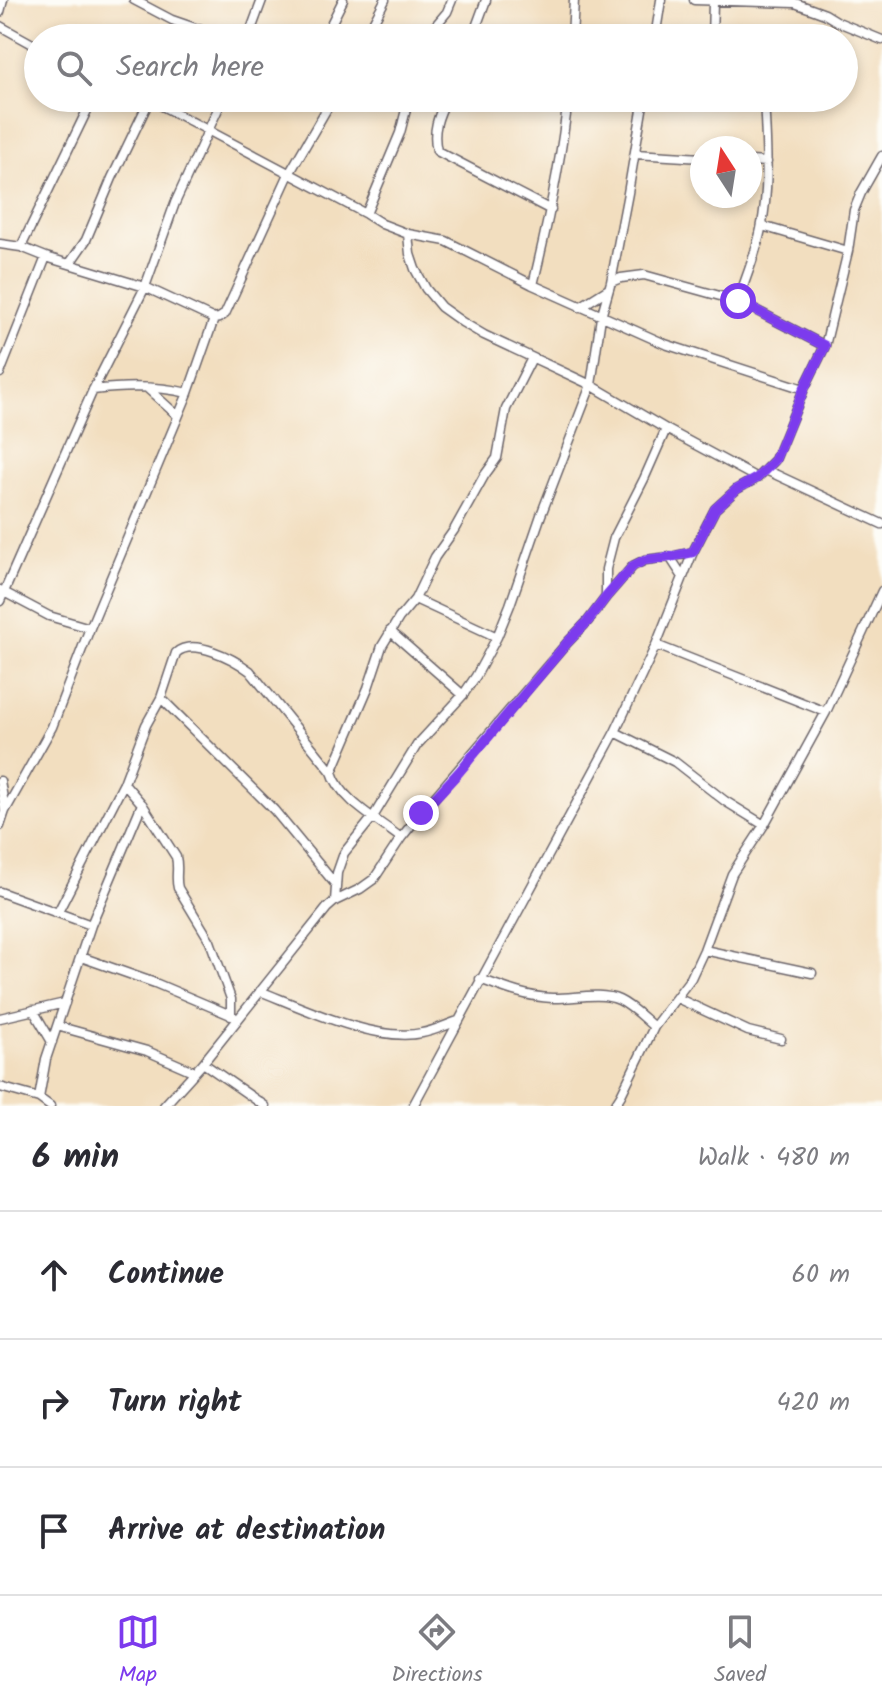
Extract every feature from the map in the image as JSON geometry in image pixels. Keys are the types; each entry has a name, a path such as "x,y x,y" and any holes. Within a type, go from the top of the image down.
{"street":[{"path":"0,12 3,0"},
{"path":"134,0 184,24"},
{"path":"253,24 262,0"},
{"path":"331,24 343,0"},
{"path":"372,24 385,0"},
{"path":"437,24 452,0"},
{"path":"477,24 486,0"},
{"path":"573,24 574,0"},
{"path":"657,24 661,0"},
{"path":"694,0 795,3 843,24"},
{"path":"712,24 713,2"},
{"path":"0,26 24,39"},
{"path":"858,30 882,40"},
{"path":"21,247 86,112"},
{"path":"70,263 86,240 143,112"},
{"path":"174,112 382,224 408,234 446,241 601,317 665,344 804,389"},
{"path":"0,601 93,390 145,287 175,203 217,112"},
{"path":"0,244 21,247 145,287 214,319 219,318 225,314 289,174 325,112"},
{"path":"366,214 400,133 405,112"},
{"path":"441,112 436,122 437,151 551,210"},
{"path":"533,285 551,210 567,112"},
{"path":"335,901 337,873 344,853 373,817 417,745 463,695 476,676 510,605 591,385 601,317 642,112"},
{"path":"738,301 762,226 767,162 765,112"},
{"path":"635,154 690,157"},
{"path":"413,1106 615,732 656,645 693,552 715,509 737,489 757,478 775,460 825,346 848,251 854,210 882,156"},
{"path":"762,162 767,162"},
{"path":"762,226 848,251"},
{"path":"408,234 415,269 441,307 484,335 591,385 757,478"},
{"path":"0,373 46,257"},
{"path":"580,307 621,278 644,275 738,301 825,346"},
{"path":"0,826 5,811 52,727 188,393 214,319"},
{"path":"332,772 359,712 382,646 415,599 435,557 497,458 506,409 532,358"},
{"path":"93,390 130,386 188,393"},
{"path":"147,387 178,416"},
{"path":"606,597 606,569 614,538 666,429"},
{"path":"766,470 882,524"},
{"path":"164,1106 203,1063 235,1017 260,991 312,925 335,901 374,879 401,838 633,566 645,560 693,552"},
{"path":"670,557 683,577"},
{"path":"2,591 49,616 90,628"},
{"path":"614,1106 654,1027 691,978 732,874 764,825 826,712 882,591"},
{"path":"415,599 497,637"},
{"path":"390,631 463,695"},
{"path":"656,645 826,712"},
{"path":"58,912 124,783 146,725 161,698 176,653 182,648 206,650 239,663 250,671 332,772 339,789 401,838"},
{"path":"161,698 274,810 337,885"},
{"path":"615,732 675,762 725,801 764,825"},
{"path":"0,781 5,811"},
{"path":"124,783 142,804 176,857 178,888 210,941 235,1017"},
{"path":"39,1098 46,1059 91,925 142,804"},
{"path":"0,892 91,925"},
{"path":"704,950 812,973"},
{"path":"81,957 155,983 235,1017"},
{"path":"480,979 534,997 609,997 620,1000 654,1027"},
{"path":"260,991 333,1020 395,1034 421,1034 458,1021"},
{"path":"677,998 748,1031 781,1039"},
{"path":"0,1018 65,1003"},
{"path":"33,1010 52,1042"},
{"path":"57,1026 147,1051 195,1072"},
{"path":"203,1063 265,1106"},
{"path":"0,1087 39,1098 50,1106"}],"route":[{"path":"421,813 633,566 645,560 693,552 715,509 737,489 757,478 775,460 825,346 738,301"}]}
